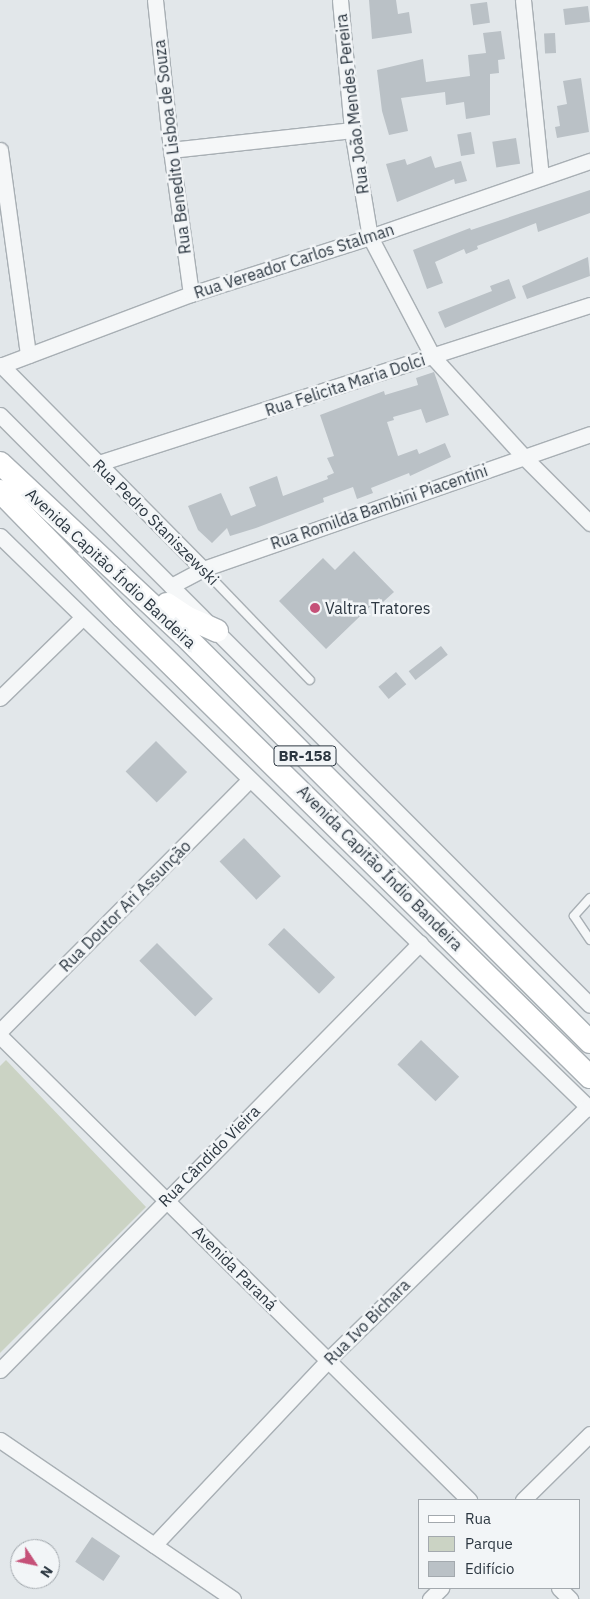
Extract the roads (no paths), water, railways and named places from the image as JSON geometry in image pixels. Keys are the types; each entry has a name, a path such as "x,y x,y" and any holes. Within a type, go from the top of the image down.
{"main road":[{"name":"Avenida Capitão Índio Bandeira","path":"4,477 102,559 184,635 590,1042"},
{"name":"Avenida Capitão Índio Bandeira","path":"4,477 122,616 590,1077"},
{"path":"102,559 186,617 217,631"}],"street":[{"name":"Rua Benedito Lisboa de Souza","path":"156,0 171,150 191,294"},
{"name":"Rua João Mendes Pereira","path":"340,0 352,130 370,238 433,357 523,456 590,523"},
{"path":"523,0 541,176"},
{"path":"171,150 352,130"},
{"path":"0,150 28,355"},
{"name":"Rua Vereador Carlos Stalman","path":"1,366 191,294 370,238 590,160"},
{"name":"Rua Felicita Maria Dolci","path":"99,463 590,305"},
{"name":"Rua Pedro Staniszewski","path":"1,366 203,569"},
{"path":"0,415 590,1005"},
{"name":"Rua Romilda Bambini Piacentini","path":"171,586 203,569 590,434"},
{"path":"0,536 82,618 589,1108"},
{"path":"0,698 82,618"},
{"name":"Rua Doutor Ari Assunção","path":"0,1031 249,780"},
{"name":"Rua Cândido Vieira","path":"0,1370 166,1199 420,943"},
{"name":"Avenida Paraná","path":"0,1036 468,1499"},
{"name":"Rua Ivo Bichara","path":"154,1545 329,1360 589,1108"},
{"path":"525,1499 590,1434"},
{"path":"0,1440 233,1599"},
{"path":"430,1599 440,1589"},
{"path":"560,1589 570,1599"}],"lane":[{"name":"Rua Pedro Staniszewski","path":"203,569 310,680"},
{"path":"590,898 574,916 590,940"}],"place":[{"name":"Valtra Tratores","path":"315,608"}]}
